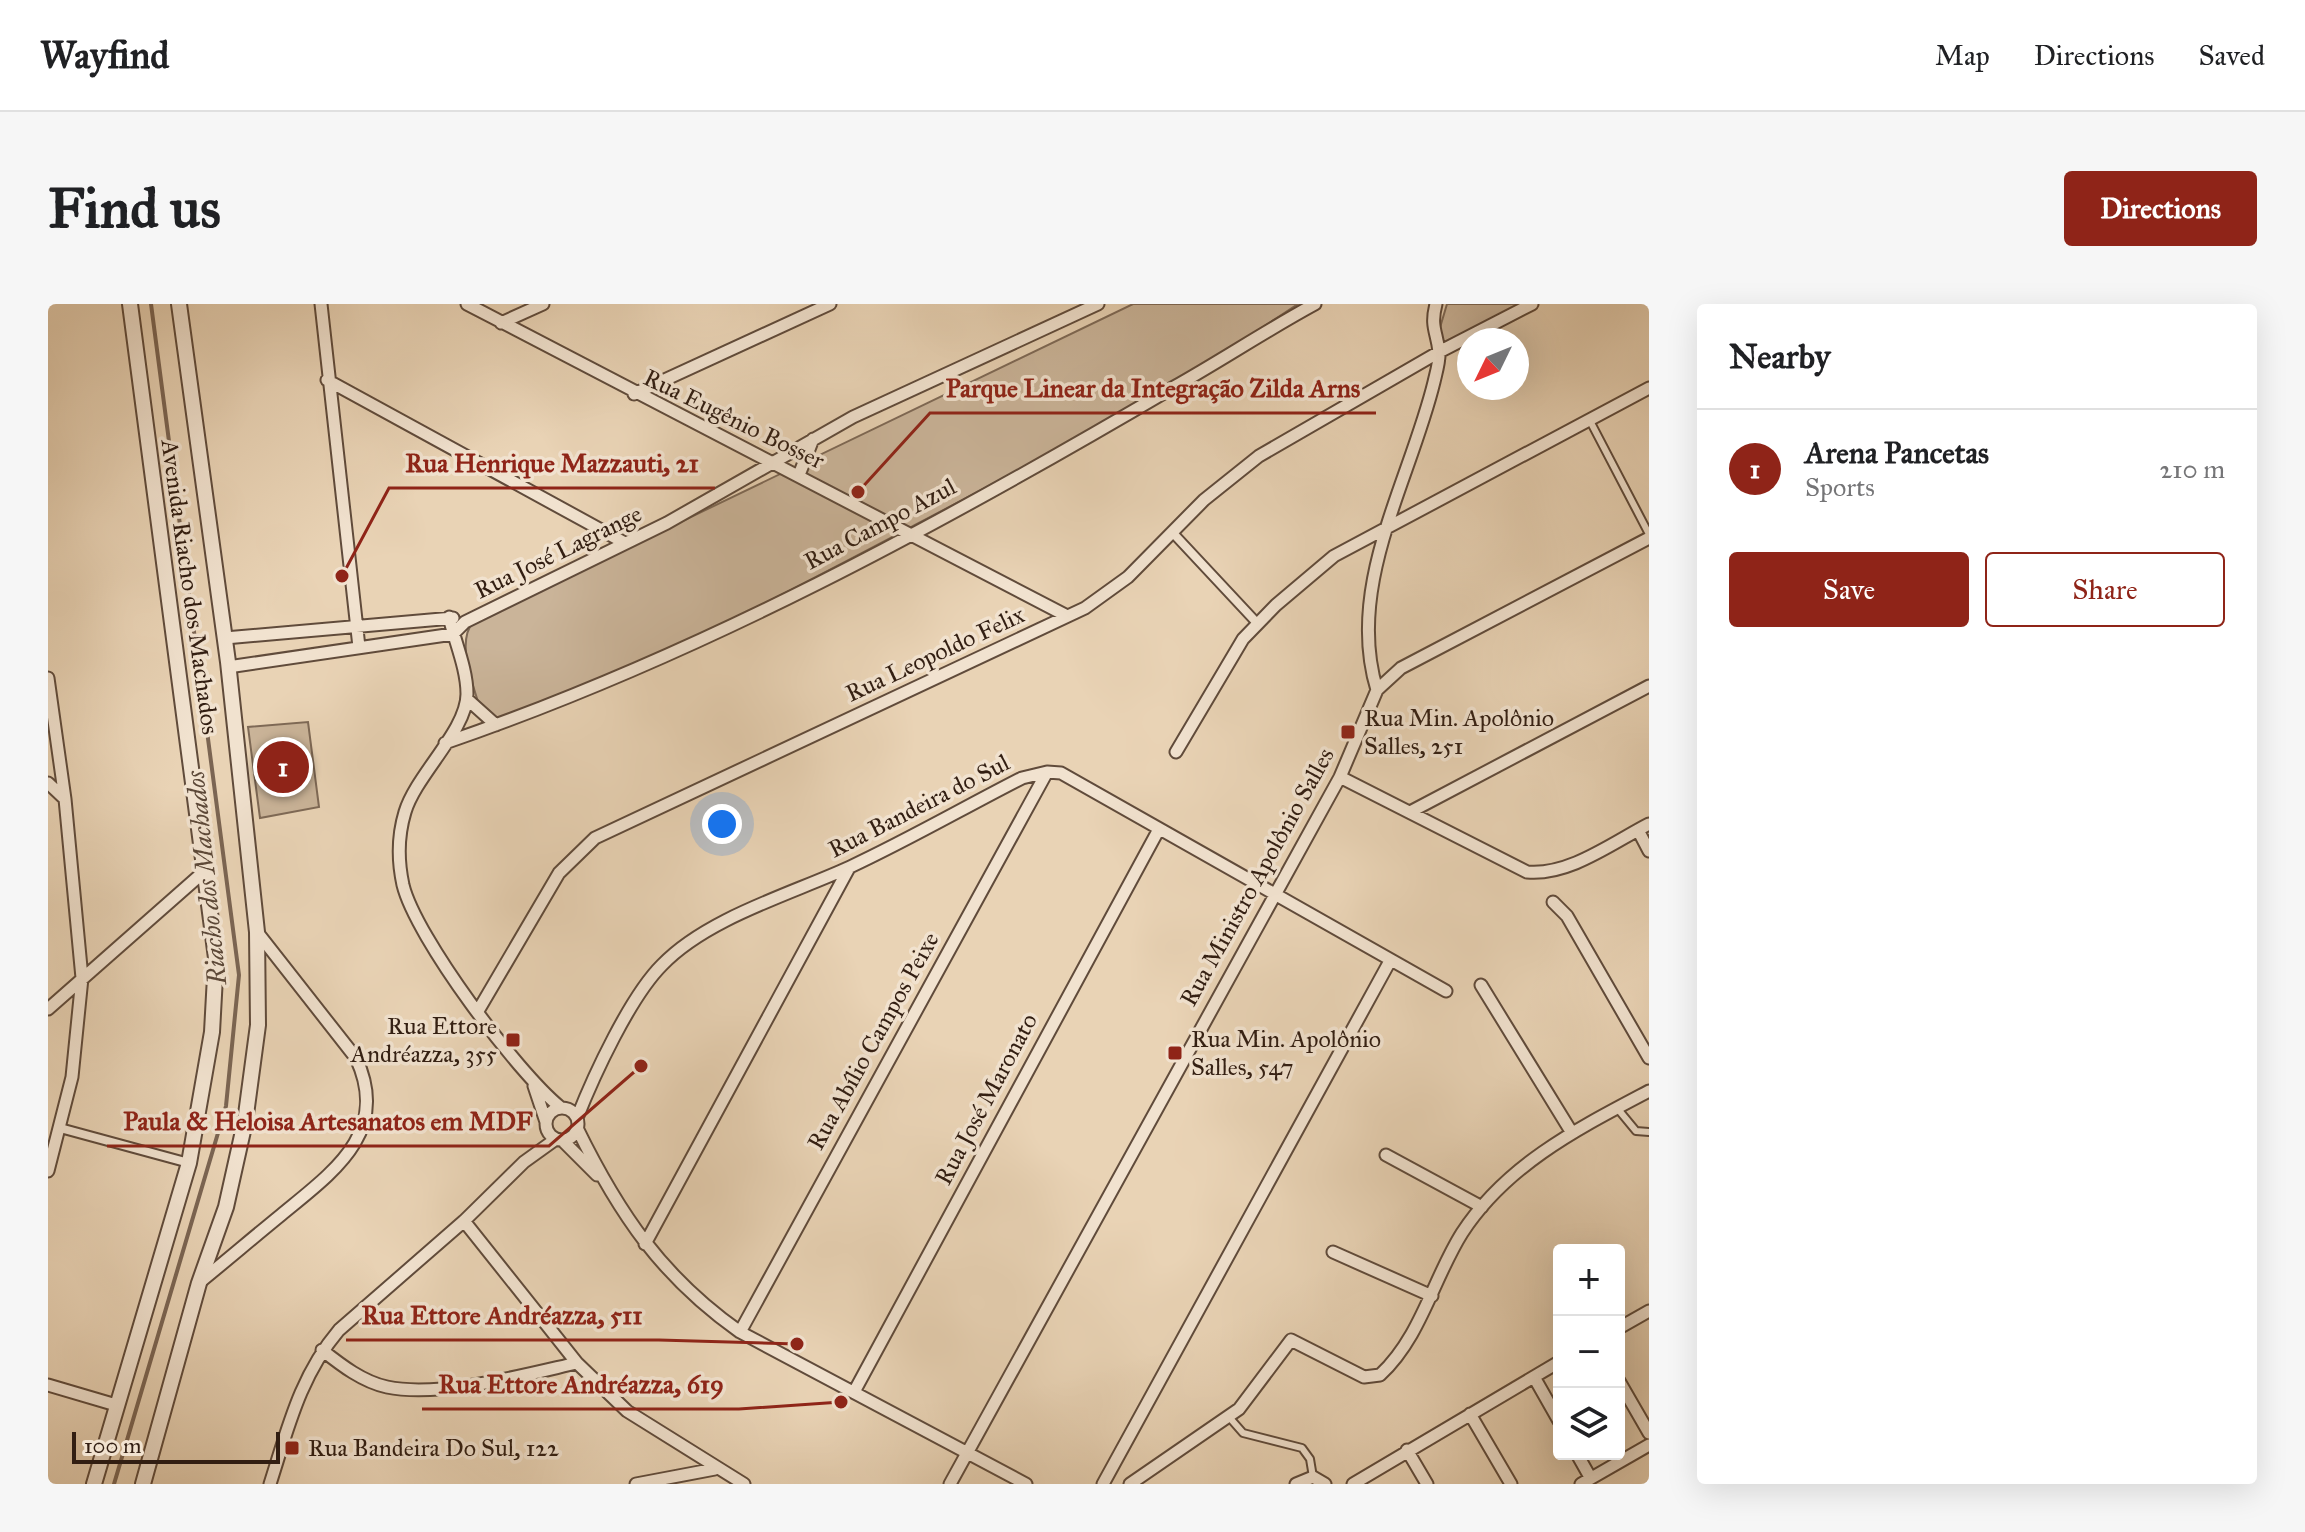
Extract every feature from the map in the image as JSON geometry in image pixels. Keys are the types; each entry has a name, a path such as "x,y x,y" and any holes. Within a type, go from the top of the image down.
{"street":[{"name":"Avenida Riacho dos Machados","path":"94,1484 189,1163 212,1032 216,958 207,869 130,304"},
{"name":"Avenida Riacho dos Machados","path":"143,1484 199,1283 226,1207 245,1122 258,1025 257,932 225,638 179,304"},
{"path":"321,304 327,380 359,647"},
{"name":"Rua Eugênio Bosser","path":"467,304 634,394 799,475 1067,616"},
{"path":"501,323 543,304"},
{"name":"Rua José Lagrange","path":"453,634 465,622 625,543 813,439 1098,304"},
{"name":"Rua Campo Azul","path":"445,743 663,659 912,533 1174,388 1315,304"},
{"path":"1377,690 1369,666 1368,631 1379,551 1434,382 1439,352 1433,334 1436,304"},
{"name":"Rua Leopoldo Felix","path":"478,1011 559,873 595,838 1067,616 1110,592 1229,477 1259,456 1439,352 1532,304"},
{"path":"634,394 823,305"},
{"path":"327,380 625,543"},
{"path":"1176,752 1231,657 1257,623 1334,556 1649,388"},
{"path":"799,475 813,439"},
{"path":"1172,532 1257,623"},
{"name":"Rua Ministro Apolônio Salles","path":"950,1484 1274,891 1340,777 1377,690 1420,656 1649,536"},
{"path":"225,638 449,617 465,622"},
{"path":"449,617 467,699 496,725"},
{"path":"228,667 453,634"},
{"path":"48,678 65,799 82,978 72,1077 48,1171"},
{"path":"1410,812 1649,686"},
{"path":"467,699 445,743 425,770 409,802 401,836 400,861 413,911 457,983 534,1086 577,1123 603,1181 645,1244 704,1307 740,1332 1026,1484"},
{"name":"Rua Bandeira do Sul","path":"577,1123 589,1086 649,979 674,953 777,898 850,867 1022,778 1047,772 1061,773 1446,991"},
{"name":"Rua Abílio Campos Peixe","path":"740,1332 1047,772"},
{"path":"1340,777 1527,872 1544,874 1561,869 1643,827 1649,851"},
{"path":"48,783 65,799"},
{"name":"Rua José Maronato","path":"854,1392 1159,829"},
{"path":"645,1244 850,867"},
{"path":"48,1009 207,869"},
{"path":"1553,902 1567,916 1649,1058"},
{"path":"199,1283 345,1160 366,1116 363,1074 356,1058 257,932"},
{"path":"1103,1484 1390,961"},
{"path":"1481,985 1572,1133"},
{"path":"534,1086 546,1124 603,1181"},
{"name":"Rua Bandeira do Sul","path":"563,1108 589,1086"},
{"path":"1130,1484 1229,1417 1291,1340 1364,1377 1372,1378 1387,1368 1432,1296 1463,1233 1516,1170 1572,1133 1649,1091"},
{"path":"524,1162 550,1112 563,1108"},
{"path":"270,1484 302,1385 322,1350 339,1330 464,1221 524,1162 559,1140 571,1137 577,1123"},
{"path":"60,1128 189,1163"},
{"path":"1386,1155 1482,1207"},
{"path":"464,1221 577,1363 627,1411 715,1469 744,1484"},
{"path":"1333,1252 1432,1296"},
{"path":"1625,1325 1649,1311"},
{"path":"322,1350 362,1378 385,1387 411,1390 501,1380 577,1363"},
{"path":"1353,1484 1553,1366"},
{"path":"1534,1377 1553,1410"},
{"path":"48,1385 116,1405"},
{"path":"1623,1388 1649,1433"},
{"path":"1470,1414 1511,1484"},
{"path":"1579,1460 1585,1480 1649,1445"},
{"path":"1407,1450 1427,1484"},
{"path":"636,1484 715,1469"},
{"path":"1296,1484 1313,1477 1325,1484"}],"lane":[{"path":"1589,419 1649,536"},
{"path":"1617,1108 1636,1131 1649,1132"},
{"path":"1229,1417 1243,1433 1302,1448 1310,1459 1313,1477"}],"shaded area":[{"path":"1133,304 1298,304 1110,419 762,605 552,699 498,718 486,715 480,708 466,652 468,630 473,622"},
{"path":"1447,304 1522,304 1474,328 1457,328 1457,336 1444,343 1439,331"},
{"path":"308,722 319,807 260,818 248,727"}],"waterway":[{"name":"Riacho dos Machados","path":"114,1484 226,1106 239,975 151,304"}],"place":[{"name":"Parque Linear da Integração Zilda Arns","path":"858,492"},
{"name":"Rua Henrique Mazzauti, 21","path":"342,576"},
{"name":"Rua Min. Apolônio Salles, 251","path":"1348,732"},
{"name":"Arena Pancetas","path":"283,767"},
{"name":"Rua Ettore Andréazza, 355","path":"513,1040"},
{"name":"Rua Min. Apolônio Salles, 547","path":"1175,1053"},
{"name":"Paula & Heloisa Artesanatos em MDF","path":"641,1066"},
{"name":"Rua Ettore Andréazza, 511","path":"797,1344"},
{"name":"Rua Ettore Andréazza, 619","path":"841,1402"},
{"name":"Rua Bandeira Do Sul, 122","path":"292,1448"}]}
